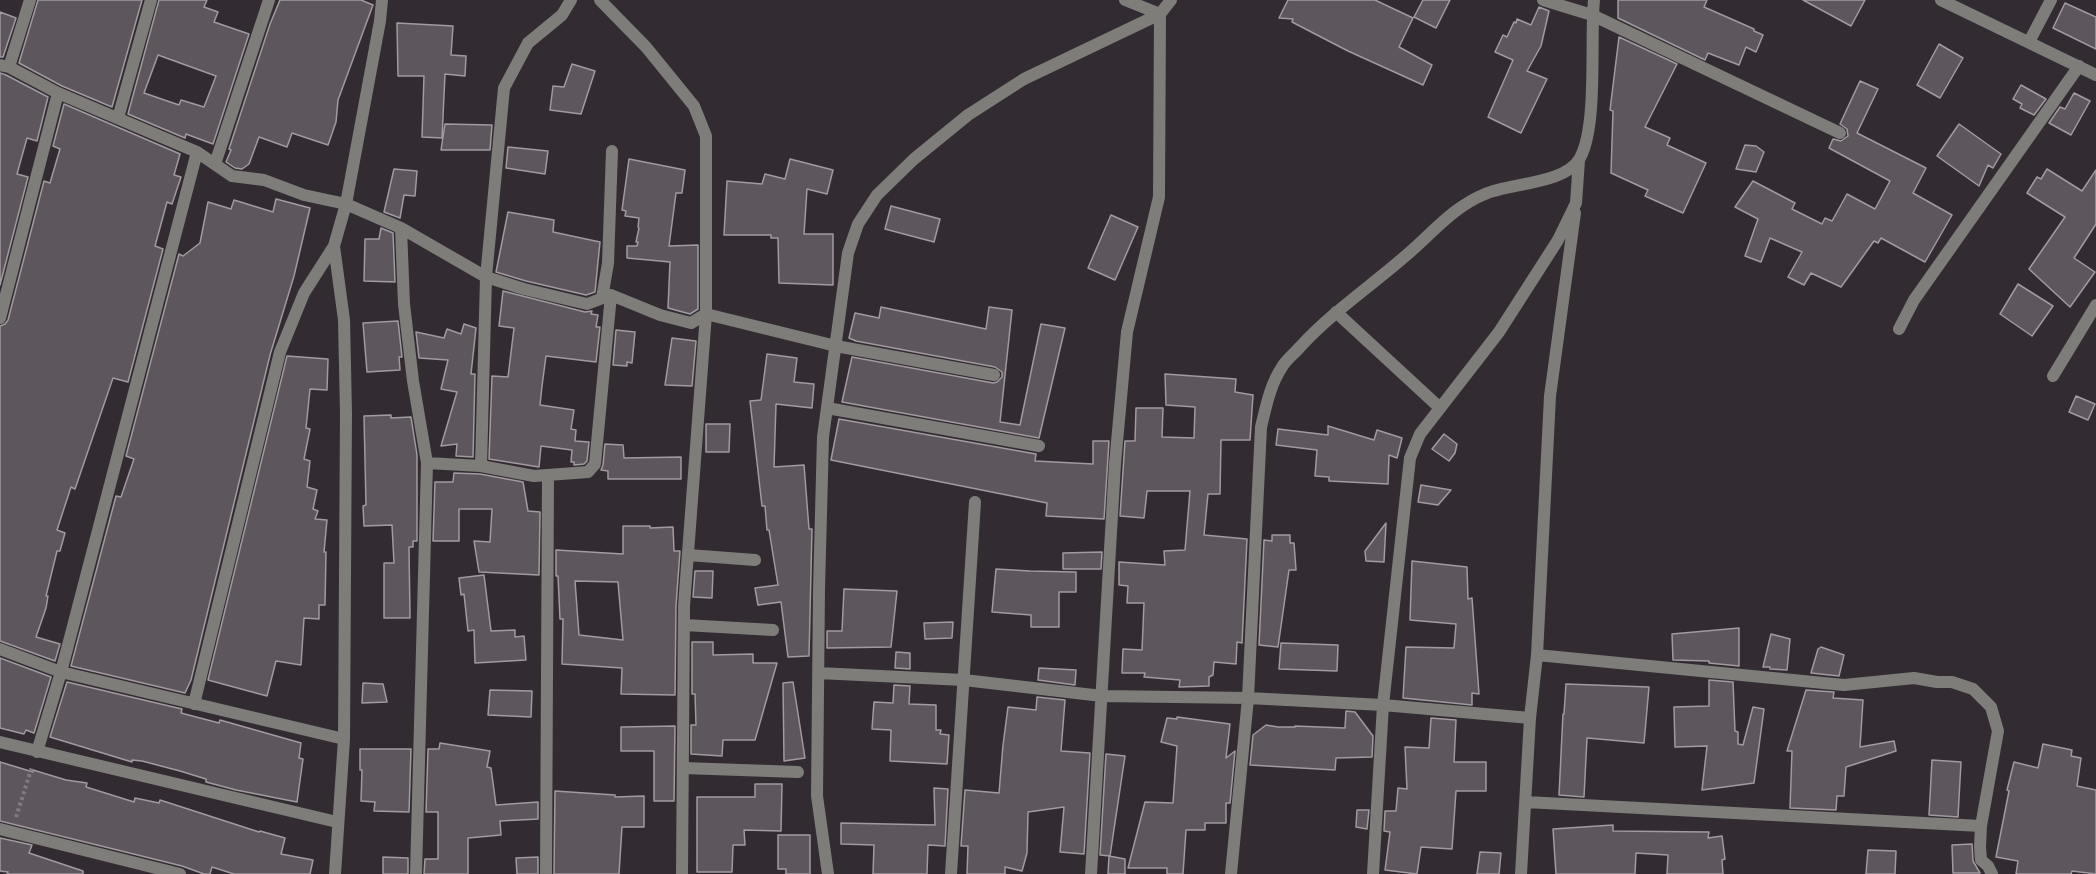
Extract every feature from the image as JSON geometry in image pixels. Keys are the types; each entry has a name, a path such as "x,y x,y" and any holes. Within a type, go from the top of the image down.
{"street":[{"path":"30,0 4,66 58,93 197,152 232,176 264,180 304,195 346,204 400,228 486,277 587,304 606,297 691,323 706,314 836,346 994,375"},
{"path":"118,118 151,0"},
{"path":"215,164 270,0"},
{"path":"194,704 280,352 304,293 334,246 346,204 382,0"},
{"path":"481,466 486,277 504,88 528,43 562,15 571,0"},
{"path":"600,0 646,47 694,106 706,136 706,314 684,625 682,874"},
{"path":"1125,0 1160,14"},
{"path":"828,874 817,796 823,437 848,253 858,224 877,195 914,159 968,116 1024,79 1160,14 1171,0"},
{"path":"1543,0 1592,15 1840,133"},
{"path":"1521,874 1530,718 1537,656 1550,396 1576,203 1579,160 1585,147 1590,108 1594,0"},
{"path":"1941,0 2096,75"},
{"path":"2030,42 2050,0"},
{"path":"1091,874 1115,464 1127,332 1159,197 1160,14"},
{"path":"1899,329 1914,300 2079,66"},
{"path":"0,318 58,93"},
{"path":"427,463 481,466 521,475 548,476 588,472 595,464 608,263 612,151"},
{"path":"37,752 61,672 197,152"},
{"path":"1231,874 1248,698 1261,427 1268,398 1282,367 1320,325 1410,253 1465,204 1486,193 1567,171 1579,160"},
{"path":"1373,874 1383,705 1410,458 1420,434 1499,332 1558,240 1576,203"},
{"path":"400,228 404,304 413,381 427,463 416,874"},
{"path":"334,246 344,320 346,413 345,740 337,822 335,874"},
{"path":"2053,376 2096,305"},
{"path":"1336,312 1440,408"},
{"path":"827,408 1039,446"},
{"path":"546,874 548,476"},
{"path":"951,874 975,502"},
{"path":"688,555 755,560"},
{"path":"684,625 773,630"},
{"path":"0,649 61,672 345,740"},
{"path":"1537,656 1844,686 1914,678 1952,682 1972,689 1991,707 1998,731 1980,847 1982,860 1992,874"},
{"path":"818,673 964,680 1102,696 1248,698 1383,705 1530,718"},
{"path":"0,742 337,822"},
{"path":"683,768 798,772"},
{"path":"1526,802 1982,826"},
{"path":"6,831 180,874"}],"path":[{"path":"6,831 37,752"}],"building":[{"path":"38,0 142,0 112,107 62,86 19,63"},
{"path":"159,0 207,0 204,7 218,12 214,22 249,34 213,144 186,134 185,138 128,114","holes":["158,55 216,76 204,107 181,100 179,105 144,93"]},
{"path":"280,0 361,0 373,5 338,100 336,122 328,145 292,133 287,147 259,137 249,164 242,169 235,168 226,162 231,150 229,149"},
{"path":"1288,0 1375,0 1413,18 1399,47 1432,65 1423,85 1348,51 1292,22 1293,19 1279,18"},
{"path":"1423,0 1450,0 1436,28 1414,17"},
{"path":"1618,0 1707,0 1704,7 1763,35 1756,52 1746,47 1739,65 1708,53 1705,60 1618,18"},
{"path":"1803,0 1865,0 1851,26"},
{"path":"2065,3 2096,17 2096,49 2053,28"},
{"path":"1539,7 1549,11 1541,46 1527,71 1547,79 1521,133 1488,117 1513,60 1495,52 1503,35 1507,37 1514,22 1516,23 1517,19 1531,25"},
{"path":"0,12 16,18 3,57 0,57"},
{"path":"397,23 453,26 451,55 466,56 465,76 445,74 442,138 422,137 424,76 398,76"},
{"path":"1619,37 1677,64 1645,127 1670,138 1667,145 1706,163 1683,213 1645,196 1648,190 1611,173 1613,111 1610,110"},
{"path":"1939,44 1963,58 1940,98 1917,85"},
{"path":"572,64 595,71 581,114 550,110 553,86 564,87"},
{"path":"0,73 48,97 37,141 27,138 17,174 28,177 0,285"},
{"path":"1860,81 1878,89 1857,133 1926,168 1913,193 1952,215 1925,262 1881,238 1878,243 1874,241 1841,287 1811,273 1804,285 1788,277 1802,252 1770,238 1761,262 1745,256 1758,219 1735,207 1753,181 1795,203 1792,209 1822,224 1825,218 1832,221 1847,194 1875,209 1890,181 1829,148 1833,139 1841,141 1848,136 1847,129 1840,124"},
{"path":"2021,85 2046,99 2034,115 2020,108 2022,104 2013,99"},
{"path":"2074,93 2090,101 2071,135 2049,123 2060,107 2065,109"},
{"path":"64,104 180,154 174,175 181,177 172,204 167,202 155,246 163,249 128,382 113,378 75,489 71,487 57,530 65,533 60,551 57,551 46,596 48,596 46,608 36,637 60,644 55,661 0,641 0,326 8,320 44,181 50,183 60,149 53,146"},
{"path":"445,124 492,125 490,150 441,150"},
{"path":"1959,124 2001,154 1993,168 1988,165 1979,186 1937,156"},
{"path":"1745,145 1756,146 1764,152 1756,172 1736,169"},
{"path":"508,147 548,151 545,174 506,168"},
{"path":"629,159 685,170 682,193 676,193 669,246 698,245 698,309 690,314 668,308 670,262 627,258 627,246 637,246 639,228 639,218 625,216 626,211 622,210"},
{"path":"790,159 833,170 827,194 807,189 804,234 833,234 833,285 779,283 778,238 771,238 771,235 724,235 727,181 762,184 765,174 785,179"},
{"path":"394,169 417,171 415,196 404,195 400,218 384,212"},
{"path":"2047,169 2082,191 2096,170 2096,224 2074,258 2095,272 2070,307 2029,269 2065,217 2027,193 2037,177 2041,179"},
{"path":"276,199 310,208 294,276 270,355 191,680 185,693 71,666 116,496 121,497 134,459 126,456 179,254 183,256 200,243 208,202 231,209 234,200 273,212"},
{"path":"891,206 940,219 934,242 885,229"},
{"path":"508,212 554,220 553,232 600,242 595,292 586,295 496,272"},
{"path":"1111,215 1138,227 1115,280 1088,268"},
{"path":"381,228 393,233 395,282 364,281 365,239 379,239"},
{"path":"2018,284 2053,306 2032,336 2000,314"},
{"path":"503,291 585,312 592,311 591,314 598,315 596,327 600,327 596,362 546,356 540,405 574,410 571,429 576,430 575,441 589,442 587,461 584,464 574,465 574,462 571,462 572,450 541,446 539,467 489,459 492,376 508,377 514,328 499,326"},
{"path":"881,307 986,329 989,307 1012,310 1000,422 1020,425 1041,324 1065,328 1039,438 842,402 852,357 993,383 1002,377 1002,372 995,367 849,338 855,313 879,318"},
{"path":"398,321 402,357 399,357 400,370 367,372 363,323"},
{"path":"464,324 476,328 471,374 475,374 473,457 456,456 457,444 441,446 457,392 441,389 448,360 419,358 416,332 444,338 447,329 461,334"},
{"path":"616,330 635,332 632,363 627,362 627,366 613,365"},
{"path":"672,338 696,341 692,386 665,385"},
{"path":"767,354 797,358 794,382 814,384 812,408 776,404 774,467 804,465 809,529 812,529 809,656 788,657 781,602 758,605 755,588 778,585 769,530 767,530 765,506 762,506 750,401 761,400"},
{"path":"287,356 328,359 327,390 310,389 306,428 310,429 304,459 310,461 307,487 317,490 313,509 318,511 315,519 327,520 324,552 326,552 325,605 319,605 319,619 304,618 301,665 276,661 267,696 208,680"},
{"path":"1165,374 1236,379 1235,392 1253,395 1250,440 1221,440 1220,494 1208,494 1204,535 1247,539 1242,643 1237,642 1236,664 1214,662 1213,675 1209,677 1209,686 1179,687 1180,680 1144,677 1145,673 1122,673 1123,649 1142,650 1144,603 1127,603 1128,586 1119,585 1119,562 1165,565 1164,551 1185,550 1190,491 1147,491 1144,518 1120,516 1125,441 1135,441 1136,408 1163,408 1162,437 1194,438 1195,407 1166,405"},
{"path":"2076,396 2095,404 2088,420 2069,412"},
{"path":"391,415 391,418 411,417 417,455 417,541 413,541 413,547 409,547 410,618 384,618 384,563 394,563 392,525 364,526 363,506 366,505 364,416"},
{"path":"839,419 1036,454 1035,461 1093,464 1093,441 1109,441 1104,519 1046,516 1047,503 831,460"},
{"path":"706,424 730,424 729,452 706,452"},
{"path":"1328,426 1374,440 1377,430 1402,438 1397,458 1389,455 1388,484 1329,481 1329,477 1315,476 1317,450 1276,445 1278,429 1328,435"},
{"path":"1444,434 1457,444 1455,453 1449,461 1432,449"},
{"path":"605,444 623,445 624,458 681,457 681,479 608,479 608,471 601,470"},
{"path":"454,473 480,474 523,482 528,511 540,512 539,575 479,572 474,541 490,542 492,509 459,509 459,541 433,541 435,482 453,482"},
{"path":"1421,485 1451,490 1438,505 1418,502"},
{"path":"1386,523 1384,562 1366,561 1365,551"},
{"path":"623,526 673,527 674,551 680,551 676,606 675,695 621,694 622,668 562,664 563,619 560,619 556,550 623,554","holes":["575,581 618,582 623,640 579,635"]},
{"path":"1272,535 1290,535 1290,543 1294,543 1296,570 1289,570 1278,647 1259,645 1264,540 1272,541"},
{"path":"1102,552 1101,569 1063,569 1063,553"},
{"path":"1412,561 1467,567 1468,599 1472,598 1479,694 1472,693 1472,705 1403,698 1406,647 1454,648 1456,624 1410,620"},
{"path":"996,569 1076,572 1076,592 1059,592 1059,627 1031,627 1031,615 992,612"},
{"path":"695,571 713,571 712,598 693,597"},
{"path":"484,575 491,631 515,630 515,637 524,636 526,660 475,663 474,630 468,631 464,594 461,595 459,578"},
{"path":"844,589 897,591 891,647 827,648 827,631 842,631"},
{"path":"953,622 952,638 925,639 924,623"},
{"path":"1739,628 1739,666 1709,663 1709,661 1673,660 1672,634"},
{"path":"1771,634 1790,639 1787,670 1763,667"},
{"path":"692,642 713,642 713,655 753,654 753,663 777,663 755,740 723,740 722,756 691,754 691,725 696,725 695,694 692,694"},
{"path":"1281,643 1338,645 1337,671 1279,669"},
{"path":"1821,647 1844,655 1839,676 1811,673 1818,649"},
{"path":"896,652 910,653 910,669 895,668"},
{"path":"0,658 51,677 34,733 26,730 24,734 0,728"},
{"path":"1039,668 1076,670 1075,685 1038,680"},
{"path":"1709,680 1733,682 1735,731 1738,732 1738,744 1743,745 1753,707 1764,709 1754,783 1702,790 1707,746 1675,747 1674,707 1709,706"},
{"path":"67,682 182,709 181,713 219,723 220,720 301,743 299,758 303,759 297,802 236,790 206,782 206,779 180,771 142,761 132,760 132,762 50,737"},
{"path":"793,682 805,758 784,761 783,683"},
{"path":"363,683 383,684 387,702 362,703"},
{"path":"1566,684 1649,687 1644,743 1587,738 1584,797 1559,795"},
{"path":"894,685 910,686 909,704 936,705 936,730 941,730 940,734 949,735 947,764 890,761 891,730 872,729 874,702 893,703"},
{"path":"490,690 532,691 531,717 488,715"},
{"path":"1806,690 1834,692 1833,698 1863,700 1860,747 1894,741 1896,751 1846,767 1844,796 1837,796 1836,810 1790,808 1792,751 1787,751"},
{"path":"1037,697 1065,700 1061,751 1090,753 1084,854 1060,852 1064,807 1028,812 1027,853 1022,871 1005,867 1005,874 967,874 968,846 961,846 965,790 999,793 1008,707 1036,710"},
{"path":"1346,711 1355,712 1373,736 1372,757 1336,758 1335,770 1250,765 1253,735 1266,725 1345,728"},
{"path":"1177,717 1230,724 1226,758 1235,751 1230,803 1226,803 1226,823 1205,823 1205,830 1186,830 1183,874 1167,874 1167,868 1128,868 1145,802 1173,803 1177,746 1161,742 1167,718 1177,719"},
{"path":"1431,718 1456,720 1454,762 1486,762 1486,791 1456,791 1452,849 1421,847 1417,874 1385,870 1390,832 1384,831 1385,811 1396,811 1398,788 1407,789 1405,747 1429,748"},
{"path":"675,726 674,801 654,801 654,751 621,751 621,727"},
{"path":"440,743 490,751 487,767 491,768 496,805 538,802 538,819 500,821 501,835 468,838 468,874 424,874 425,859 438,859 438,812 426,812 428,749 439,749"},
{"path":"2043,744 2072,750 2071,756 2081,758 2077,786 2096,790 2096,874 2072,871 2071,874 2016,874 2018,861 1996,857 2014,762 2038,768"},
{"path":"360,749 411,749 409,812 374,811 375,802 361,801"},
{"path":"1106,754 1125,756 1110,856 1100,855"},
{"path":"1932,760 1961,762 1958,817 1929,815"},
{"path":"0,762 66,780 87,783 86,787 134,802 135,798 159,803 160,800 259,832 285,838 281,854 313,860 310,874 234,874 212,867 210,874 204,874 182,866 0,821"},
{"path":"755,784 782,784 781,831 744,830 745,845 733,845 732,872 697,872 697,797 755,797"},
{"path":"934,788 948,789 945,846 928,845 927,874 873,874 874,845 841,844 841,823 935,825"},
{"path":"555,791 615,795 615,797 644,796 644,827 622,827 619,874 554,874"},
{"path":"1357,810 1369,810 1367,829 1356,827"},
{"path":"1613,825 1613,831 1709,832 1708,838 1722,836 1725,859 1722,860 1723,874 1667,874 1668,855 1636,853 1635,874 1556,874 1553,829"},
{"path":"778,835 810,835 810,874 786,874 786,869 778,869"},
{"path":"0,838 32,845 29,853 83,871 83,874 7,874 8,872 0,871"},
{"path":"1972,844 1973,861 1980,873 1953,873 1952,845"},
{"path":"1868,850 1896,851 1895,874 1866,874"},
{"path":"1480,852 1501,853 1499,874 1477,874"},
{"path":"1109,856 1125,859 1125,874 1108,874"},
{"path":"383,857 408,858 408,874 383,874"},
{"path":"538,857 538,874 517,874 516,858"}]}
